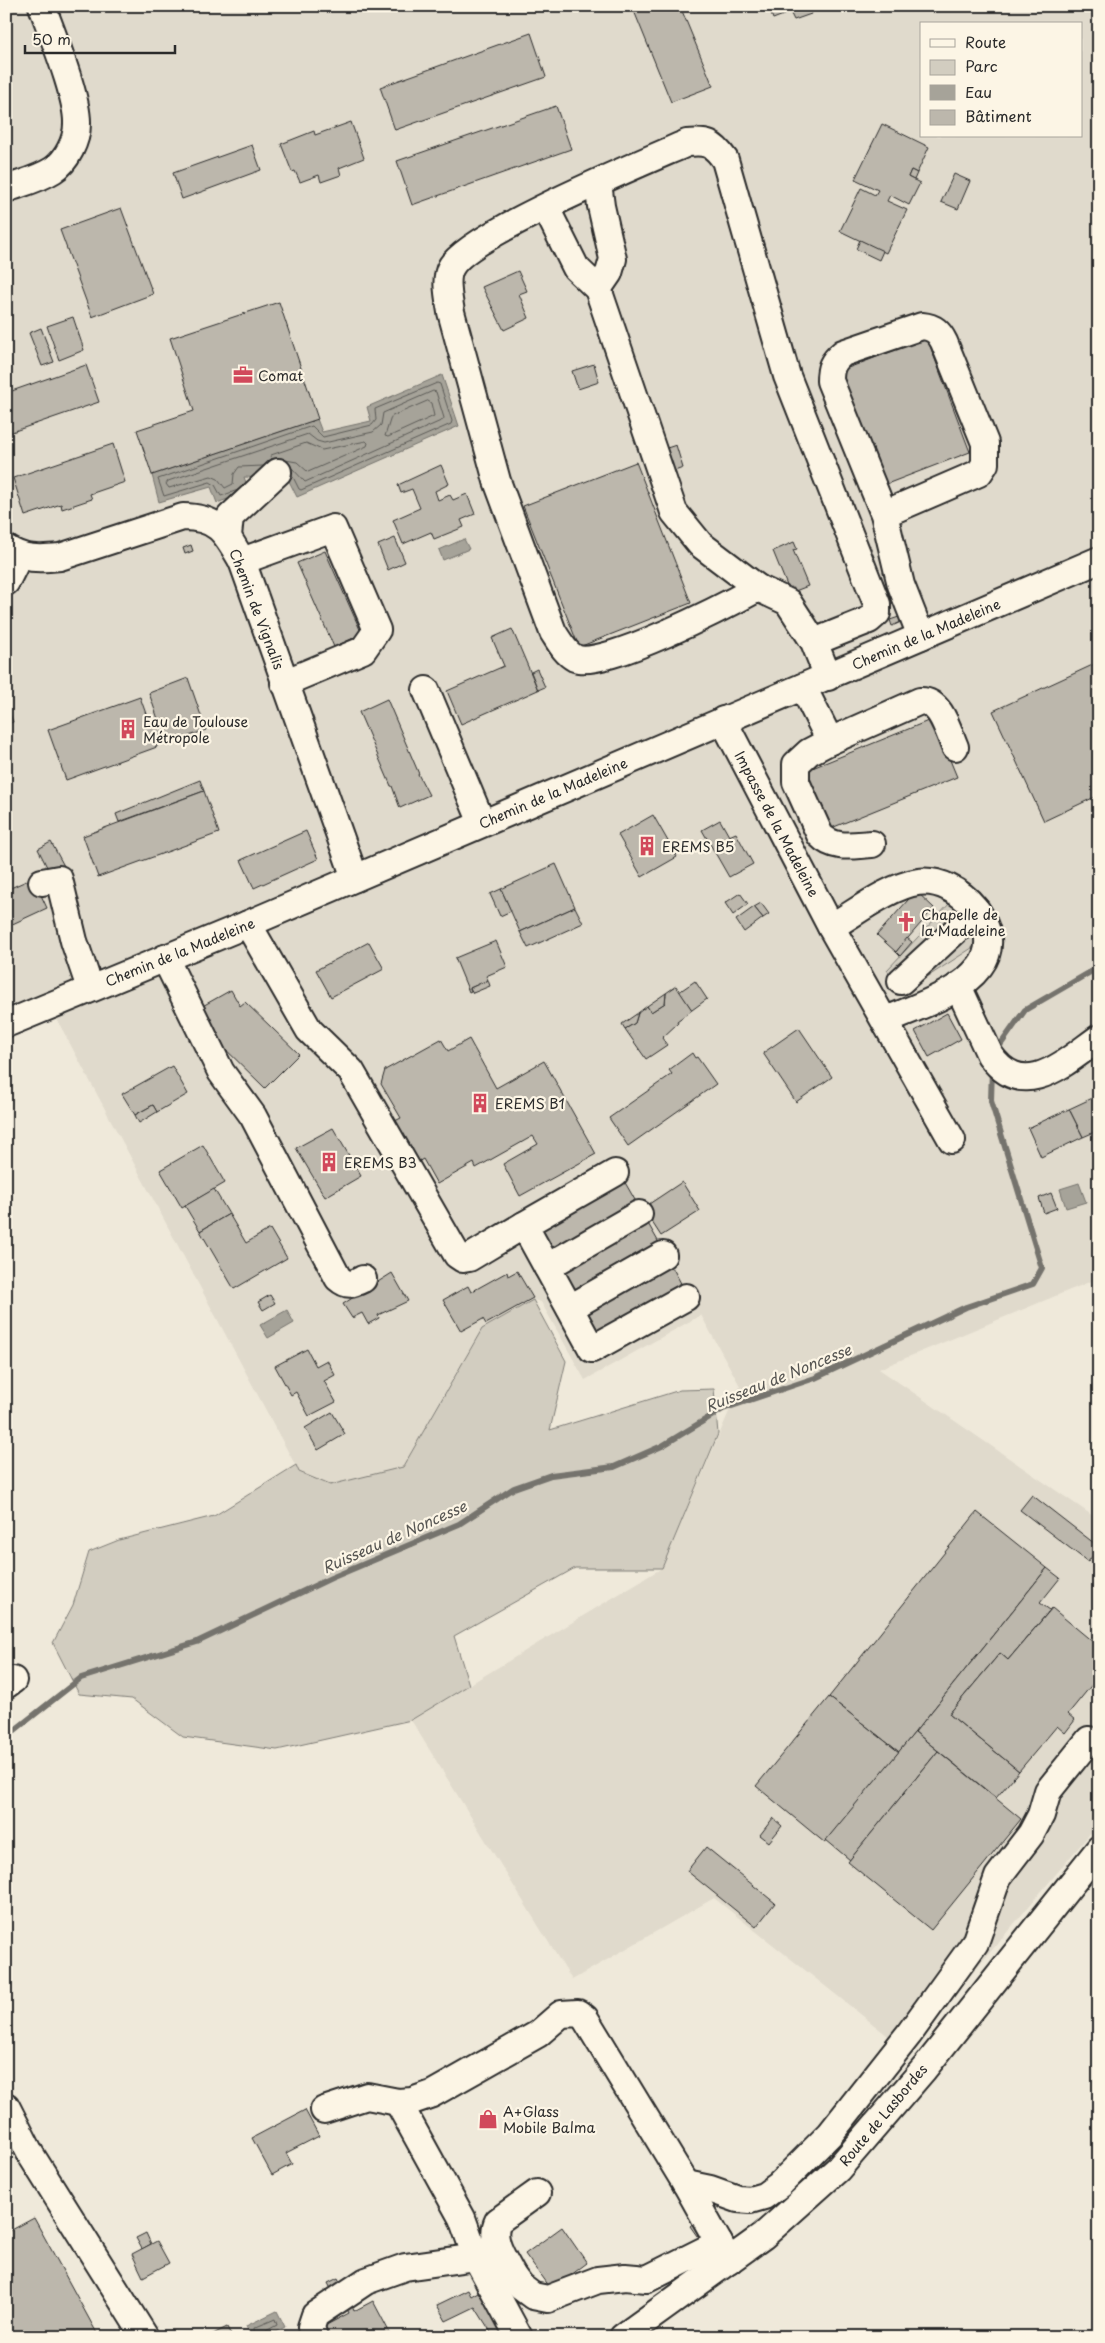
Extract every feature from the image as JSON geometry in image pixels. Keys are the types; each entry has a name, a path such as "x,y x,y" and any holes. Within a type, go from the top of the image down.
{"street":[{"path":"6,189 54,169 67,155 74,140 78,124 75,104 42,6"},
{"path":"758,588 700,619 607,656 588,660 575,658 562,647 553,632 497,481 467,377 447,291 450,268 466,250 489,236 546,208 687,143 702,142 716,147 725,160 787,376 877,604 877,614 869,620 814,642"},
{"path":"598,183 601,206 613,259 609,273 598,289"},
{"path":"546,208 576,268 598,289 674,512 707,550 758,588 788,602 814,642 828,677"},
{"path":"884,514 980,474 985,464 985,444 944,342 940,334 931,327 922,326 843,353 834,360 830,369 830,381 884,514 902,585 921,636"},
{"path":"228,536 230,517 278,472"},
{"name":"Chemin de Vignalis","path":"11,560 38,560 60,557 183,517 199,517 215,524 228,536 242,561 355,878"},
{"path":"242,561 333,528 377,630 363,650 284,683"},
{"path":"6,582 11,560"},
{"name":"Chemin de la Madeleine","path":"6,1024 248,924 1099,560"},
{"path":"803,687 830,742"},
{"path":"426,690 482,824"},
{"path":"872,844 844,846 826,841 820,835 796,782 796,764 809,752 920,701 926,701 936,708 955,747"},
{"name":"Impasse de la Madeleine","path":"723,720 831,927 886,1020 952,1140"},
{"path":"42,882 59,880 74,941 90,988"},
{"path":"831,927 896,890 916,882 928,881 948,887 968,901 977,912 986,928 989,944 982,964 975,973 958,986 925,1004 886,1020"},
{"path":"901,981 977,912"},
{"path":"248,924 309,1030 352,1071 457,1255 463,1259 469,1258 615,1172"},
{"path":"165,958 221,1072 253,1116 338,1278 344,1283 351,1285 364,1279"},
{"path":"958,986 990,1054 997,1064 1014,1074 1028,1078 1041,1076 1053,1071 1099,1038"},
{"path":"547,1267 639,1214"},
{"path":"524,1226 592,1350 686,1297"},
{"path":"570,1308 662,1256"},
{"path":"686,2184 710,2189 738,2199 750,2200 764,2196 779,2185 830,2134 909,2034 975,1943 998,1877 1031,1834 1041,1815 1048,1791 1089,1740"},
{"name":"Route de Lasbordes","path":"623,2337 658,2313 724,2252 805,2200 871,2133 1099,1849"},
{"path":"324,2110 366,2096 398,2102 412,2101 432,2094 538,2034 561,2014 578,2013 585,2018 686,2184 724,2252 646,2279 625,2277 598,2280 548,2299 533,2296 521,2287 501,2279 476,2257 462,2218 398,2102"},
{"path":"6,2106 31,2155 145,2337"},
{"path":"519,2337 501,2279 498,2246 494,2234 498,2221 537,2193"},
{"path":"314,2337 311,2327 315,2315 366,2281 405,2267 476,2257"},
{"path":"646,2279 658,2313"}],"shaded area":[{"path":"6,6 1099,6 1099,1278 879,1369 1099,1520 1099,1823 907,2051 714,1898 572,1980 411,1720 662,1568 740,1386 701,1315 585,1380 541,1302 533,1300 482,1329 403,1467 330,1485 299,1472 45,997 6,1013"}],"green space":[{"path":"951,902 978,944 904,992 887,970"},
{"path":"533,1300 566,1361 550,1430 680,1390 714,1389 718,1434 662,1568 575,1568 454,1636 469,1685 411,1720 277,1750 183,1737 132,1699 79,1694 53,1643 73,1605 89,1552 119,1540 214,1516 296,1465 299,1472 330,1485 403,1467 482,1329"}],"water":[{"path":"442,375 459,426 297,497 288,479 244,477 249,491 217,503 211,487 159,502 152,475 317,419 322,432 371,421 367,407"},
{"path":"464,539 469,549 443,560 439,550"},
{"path":"1079,1183 1086,1202 1066,1208 1060,1189"},
{"path":"287,1310 294,1323 268,1338 260,1325"},
{"path":"277,2311 285,2327 265,2337 251,2337 246,2326"}],"building":[{"path":"632,6 680,6 713,86 671,102"},
{"path":"768,6 783,6 786,14 773,19"},
{"path":"783,6 809,6 811,14 794,20 790,12 786,14"},
{"path":"531,33 546,77 395,130 380,87"},
{"path":"556,106 571,149 412,205 397,161"},
{"path":"351,122 364,158 339,168 341,175 321,182 319,175 300,182 295,171 292,172 281,144 314,131 315,135"},
{"path":"882,124 929,147 917,173 911,170 908,177 920,183 909,205 890,195 887,201 907,210 886,253 840,231 861,188 875,195 878,190 855,179"},
{"path":"252,145 261,170 182,199 173,173"},
{"path":"911,170 917,173 914,180 908,177"},
{"path":"954,174 970,181 958,209 941,202"},
{"path":"121,208 153,294 92,317 60,230"},
{"path":"860,240 883,251 879,260 856,249"},
{"path":"518,271 527,291 519,294 529,318 504,330 482,287"},
{"name":"Comat","path":"279,302 318,419 152,475 137,430 194,411 170,338"},
{"path":"73,317 84,350 59,360 47,326"},
{"path":"41,328 54,362 42,366 29,333"},
{"path":"927,338 970,452 884,485 840,371"},
{"path":"594,364 599,382 578,389 572,371"},
{"path":"86,365 99,402 6,434 6,393"},
{"path":"113,444 125,482 90,494 92,499 62,509 61,504 25,516 13,478"},
{"path":"676,445 683,468 669,473 661,450"},
{"path":"636,462 691,603 579,647 523,506"},
{"path":"441,465 449,484 435,491 438,500 450,495 453,500 467,494 475,514 461,520 464,527 434,539 431,532 403,544 393,520 420,508 412,489 401,493 398,485"},
{"path":"395,538 405,562 388,570 378,545"},
{"path":"794,542 797,549 793,550 808,586 790,593 773,551"},
{"path":"191,545 193,551 185,554 183,548"},
{"path":"325,551 362,634 334,647 297,563"},
{"path":"899,617 901,622 892,626 890,620"},
{"path":"512,629 538,690 461,724 447,691 504,666 492,638"},
{"path":"1099,662 1099,795 1044,821 993,711"},
{"path":"537,669 545,687 538,690 531,672"},
{"name":"Eau de Toulouse Métropole","path":"188,678 206,730 167,744 163,735 154,738 157,747 66,780 48,730 140,697 151,728 160,725 149,693"},
{"path":"387,699 418,774 429,795 400,808 359,712"},
{"path":"6,703 13,722 6,725"},
{"path":"933,719 957,777 829,829 805,771"},
{"path":"200,780 204,791 119,822 116,814"},
{"path":"204,791 219,833 98,877 83,836"},
{"name":"EREMS B5","path":"653,815 677,857 642,877 618,835"},
{"path":"720,820 729,836 736,833 753,864 729,877 702,830"},
{"path":"306,831 318,859 254,888 241,860"},
{"path":"51,842 64,866 50,873 38,849"},
{"path":"556,864 575,907 520,932 501,889"},
{"path":"33,878 47,908 6,927 6,890"},
{"path":"501,889 511,911 500,916 490,894"},
{"name":"Chapelle de la Madeleine","path":"916,891 934,908 896,952 877,935"},
{"path":"740,893 748,904 733,915 725,903"},
{"path":"761,903 769,914 763,918 754,907"},
{"path":"575,907 583,923 528,948 520,932"},
{"path":"754,907 763,918 744,932 736,920"},
{"path":"907,938 912,942 900,956 896,952"},
{"path":"496,941 507,967 486,976 488,980 470,988 471,991 469,992 455,958"},
{"path":"369,942 384,969 331,997 316,970"},
{"path":"488,980 490,986 473,993 470,988"},
{"path":"695,981 707,999 692,1010 679,992"},
{"path":"676,986 692,1010 677,1021 678,1023 662,1038 667,1045 646,1059 625,1029 635,1023 638,1013 647,1006 651,1012 665,1003 666,993"},
{"path":"231,990 240,1006 245,1002 299,1054 265,1088 212,1036 199,1008"},
{"path":"666,993 665,1003 651,1012 647,1006"},
{"path":"638,1013 635,1023 625,1029 622,1024"},
{"path":"947,1013 961,1039 929,1057 915,1031"},
{"path":"799,1028 832,1077 796,1102 763,1053"},
{"name":"EREMS B1","path":"441,1039 448,1051 469,1039 496,1088 544,1061 596,1154 520,1196 503,1164 538,1144 533,1136 476,1168 474,1163 437,1184 423,1159 418,1162 395,1121 401,1118 381,1084 385,1070"},
{"path":"692,1053 695,1058 697,1057 716,1084 628,1146 609,1118 672,1074 669,1070"},
{"path":"172,1066 188,1094 157,1112 153,1105 135,1115 122,1094"},
{"path":"1099,1095 1099,1130 1083,1137 1069,1109"},
{"path":"153,1105 157,1112 139,1123 135,1115"},
{"path":"1069,1109 1083,1137 1041,1157 1028,1128"},
{"name":"EREMS B3","path":"333,1128 361,1176 325,1197 296,1148"},
{"path":"203,1145 225,1183 182,1208 160,1170"},
{"path":"623,1179 639,1207 550,1256 534,1228"},
{"path":"682,1182 700,1211 661,1236 643,1208"},
{"path":"214,1189 229,1214 200,1231 185,1206"},
{"path":"1051,1193 1057,1208 1044,1213 1039,1198"},
{"path":"229,1214 246,1243 270,1229 287,1258 234,1289 200,1231"},
{"path":"646,1220 662,1248 572,1298 557,1270"},
{"path":"669,1261 684,1289 595,1339 579,1311"},
{"path":"517,1271 533,1298 486,1324 483,1319 461,1331 443,1300 468,1286 471,1292 507,1272 508,1276"},
{"path":"392,1273 408,1301 378,1315 379,1318 368,1324 362,1313 352,1318 343,1304"},
{"path":"270,1295 275,1303 263,1310 258,1302"},
{"path":"307,1349 316,1366 327,1360 335,1375 324,1381 336,1402 309,1416 296,1392 291,1395 275,1366"},
{"path":"332,1412 345,1434 318,1450 305,1428"},
{"path":"1032,1495 1099,1547 1088,1562 1020,1510"},
{"path":"977,1512 1047,1568 899,1752 829,1697"},
{"path":"1047,1568 1060,1578 1040,1603 1050,1610 1008,1660 1000,1653 949,1714 1019,1771 996,1798 915,1732"},
{"path":"1052,1608 1099,1647 1099,1676 1068,1714 1075,1720 1065,1733 1057,1726 1019,1771 949,1714 1000,1653 1008,1660"},
{"path":"829,1697 899,1752 825,1843 756,1786"},
{"path":"915,1732 938,1751 850,1860 826,1840"},
{"path":"938,1751 1021,1819 931,1930 848,1862"},
{"path":"773,1818 782,1826 769,1842 760,1835"},
{"path":"706,1847 775,1903 756,1927 687,1871"},
{"path":"305,2110 319,2136 286,2153 292,2164 272,2175 252,2138"},
{"path":"34,2218 99,2337 6,2337 6,2233"},
{"path":"696,2221 704,2231 697,2236 690,2226"},
{"path":"562,2227 587,2263 551,2290 525,2254"},
{"path":"146,2233 151,2244 142,2249 136,2238"},
{"path":"157,2241 169,2263 143,2277 132,2254"},
{"path":"338,2278 343,2288 333,2293 328,2283"},
{"path":"468,2290 471,2296 478,2292 482,2298 485,2297 509,2337 494,2337 475,2307 446,2321 437,2305"},
{"path":"373,2301 392,2337 321,2337 317,2330 349,2313 347,2309 352,2306 354,2311"},
{"path":"227,2327 232,2337 209,2337 209,2336"}],"waterway":[{"name":"Ruisseau de Noncesse","path":"996,1051 1025,1010 1099,967"},
{"name":"Ruisseau de Noncesse","path":"6,1737 81,1678 197,1642 331,1578 459,1524 514,1488 551,1475 614,1467 662,1446 723,1409 815,1378 966,1307 1033,1284 1042,1268 991,1101 992,1068"}],"place":[{"name":"Comat","path":"243,375"},
{"name":"Eau de Toulouse Métropole","path":"128,729"},
{"name":"EREMS B5","path":"647,846"},
{"name":"Chapelle de la Madeleine","path":"906,922"},
{"name":"EREMS B1","path":"480,1103"},
{"name":"EREMS B3","path":"329,1162"},
{"name":"A+Glass Mobile Balma","path":"488,2119"}]}
